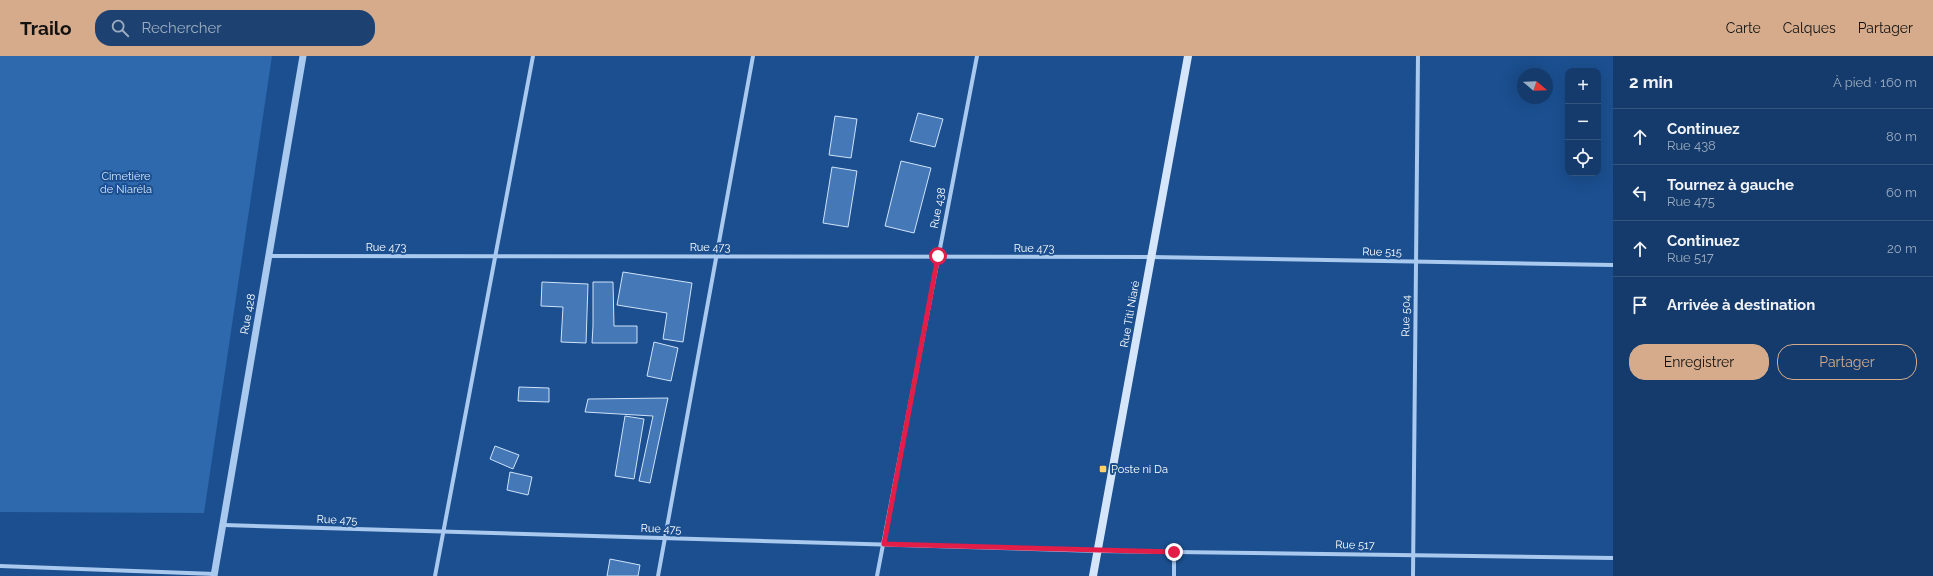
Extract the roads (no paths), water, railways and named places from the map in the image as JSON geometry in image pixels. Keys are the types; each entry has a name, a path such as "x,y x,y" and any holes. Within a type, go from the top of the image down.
{"main road":[{"name":"Rue Titi Niaré","path":"1093,576 1188,56"}],"street":[{"name":"Rue 428","path":"214,575 224,525 303,56"},
{"path":"435,576 533,56"},
{"path":"658,576 718,256 753,56"},
{"name":"Rue 438","path":"877,576 977,56"},
{"name":"Rue 504","path":"1413,576 1418,56"},
{"name":"Rue 473","path":"269,256 1151,257"},
{"name":"Rue 515","path":"1151,257 1613,265"},
{"name":"Rue 475","path":"224,525 1098,551"},
{"name":"Rue 517","path":"1098,551 1613,558"},
{"path":"1174,552 1174,576"},
{"path":"0,566 214,575"}],"place":[{"name":"Poste ni Da","path":"1103,469"}],"park label":[{"name":"Cimetière de Niaréla","path":"126,182"}]}
